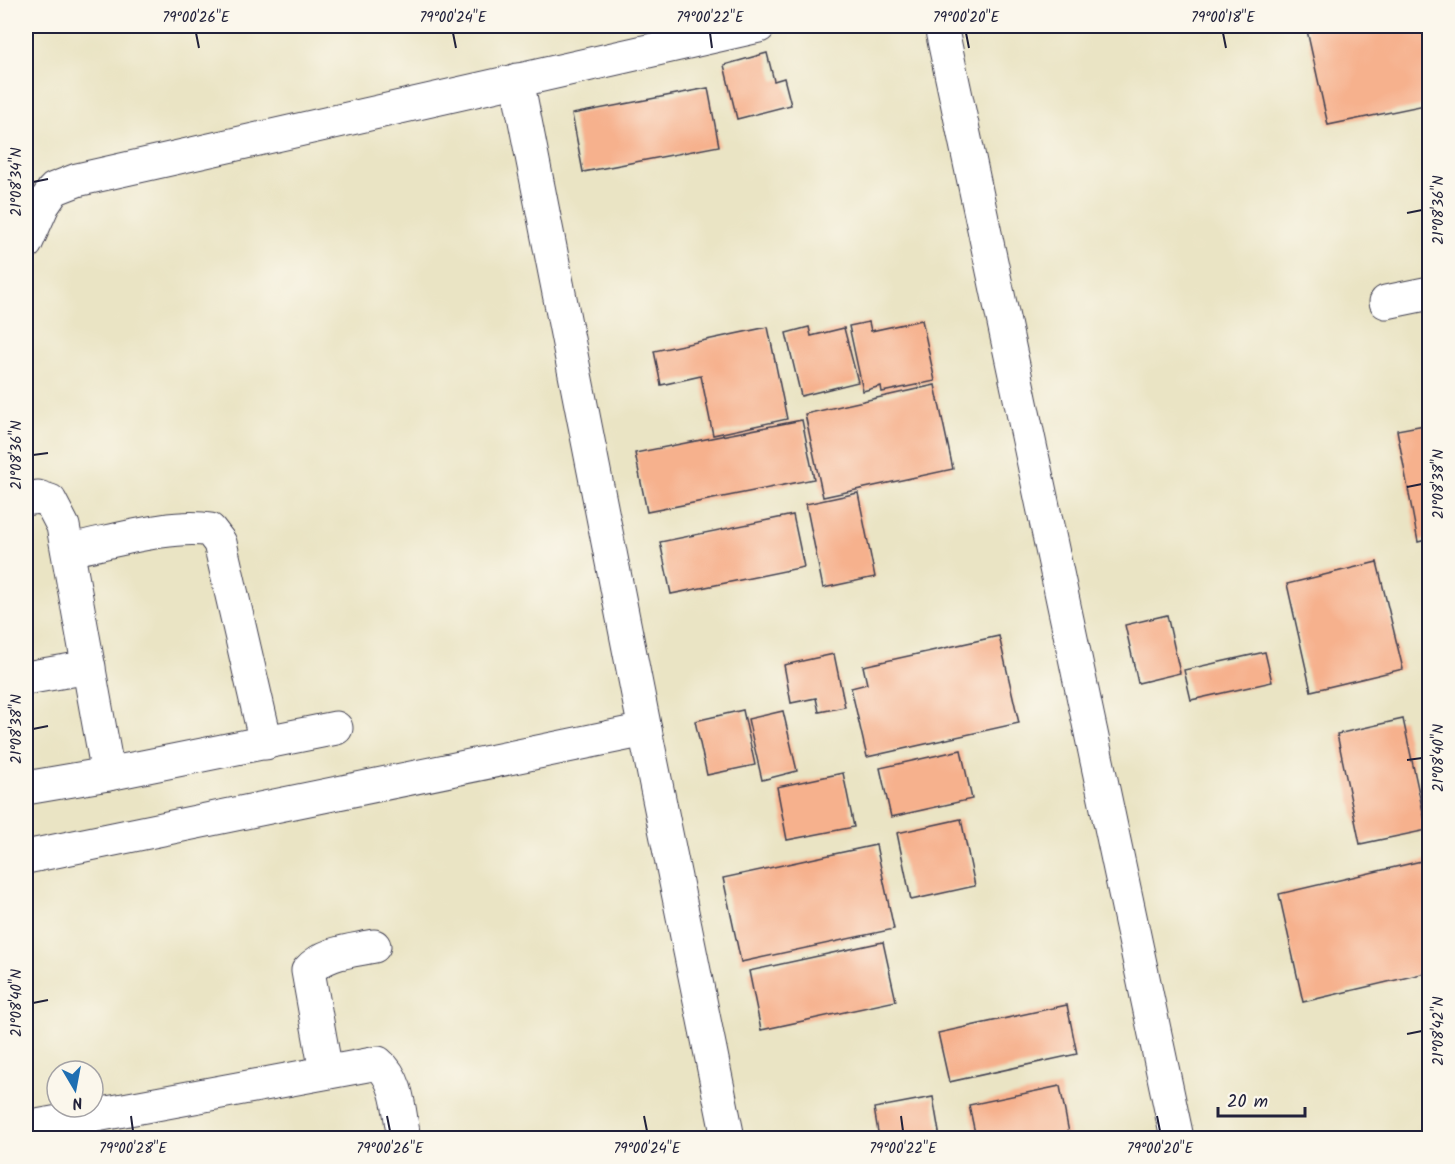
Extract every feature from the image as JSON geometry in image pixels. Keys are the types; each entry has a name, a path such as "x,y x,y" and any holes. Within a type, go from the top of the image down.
{"street":[{"path":"26,243 43,205 54,189 77,180 517,80 681,34 759,26"},
{"path":"941,26 1177,1138"},
{"path":"517,80 728,1138"},
{"path":"1386,302 1430,293"},
{"path":"26,499 38,497 50,501 59,514 68,550 108,774"},
{"path":"68,550 195,528 210,530 220,543 266,743"},
{"path":"26,678 89,667"},
{"path":"26,788 108,774 336,728"},
{"path":"26,857 645,730"},
{"path":"326,1072 308,971 315,962 331,955 374,946"},
{"path":"26,1128 378,1063 386,1069 393,1082 404,1138"}],"building":[{"path":"1306,26 1430,26 1430,104 1328,125"},
{"path":"767,53 774,81 784,78 791,105 737,119 724,65"},
{"path":"708,88 719,146 583,172 572,114"},
{"path":"922,320 935,381 882,392 881,386 863,391 849,326 869,322 871,331"},
{"path":"768,327 787,419 713,435 701,376 661,385 654,351"},
{"path":"809,327 811,336 844,328 858,382 801,396 786,333"},
{"path":"935,385 953,469 823,497 805,414"},
{"path":"802,420 814,479 647,512 635,453"},
{"path":"1430,424 1430,539 1418,542 1397,430"},
{"path":"858,493 875,577 823,588 806,504"},
{"path":"793,515 804,567 671,594 660,542"},
{"path":"1377,562 1403,669 1311,691 1287,584"},
{"path":"1167,615 1180,673 1138,683 1125,625"},
{"path":"999,636 1019,723 867,757 851,688 867,684 863,666"},
{"path":"1265,652 1272,682 1191,700 1184,670"},
{"path":"834,654 845,707 819,712 816,698 791,703 784,665"},
{"path":"743,710 755,765 707,775 695,721"},
{"path":"783,711 797,771 762,780 748,719"},
{"path":"1403,719 1427,830 1360,844 1337,734"},
{"path":"961,750 972,799 891,817 880,768"},
{"path":"843,773 854,827 787,840 777,787"},
{"path":"961,819 975,886 911,900 897,833"},
{"path":"876,845 894,929 741,962 723,878"},
{"path":"1430,859 1430,972 1303,1002 1279,894"},
{"path":"883,942 896,1001 761,1030 749,971"},
{"path":"1067,1005 1077,1054 949,1082 938,1033"},
{"path":"1060,1086 1070,1138 976,1138 969,1105"},
{"path":"933,1097 940,1138 879,1138 874,1108"}]}
